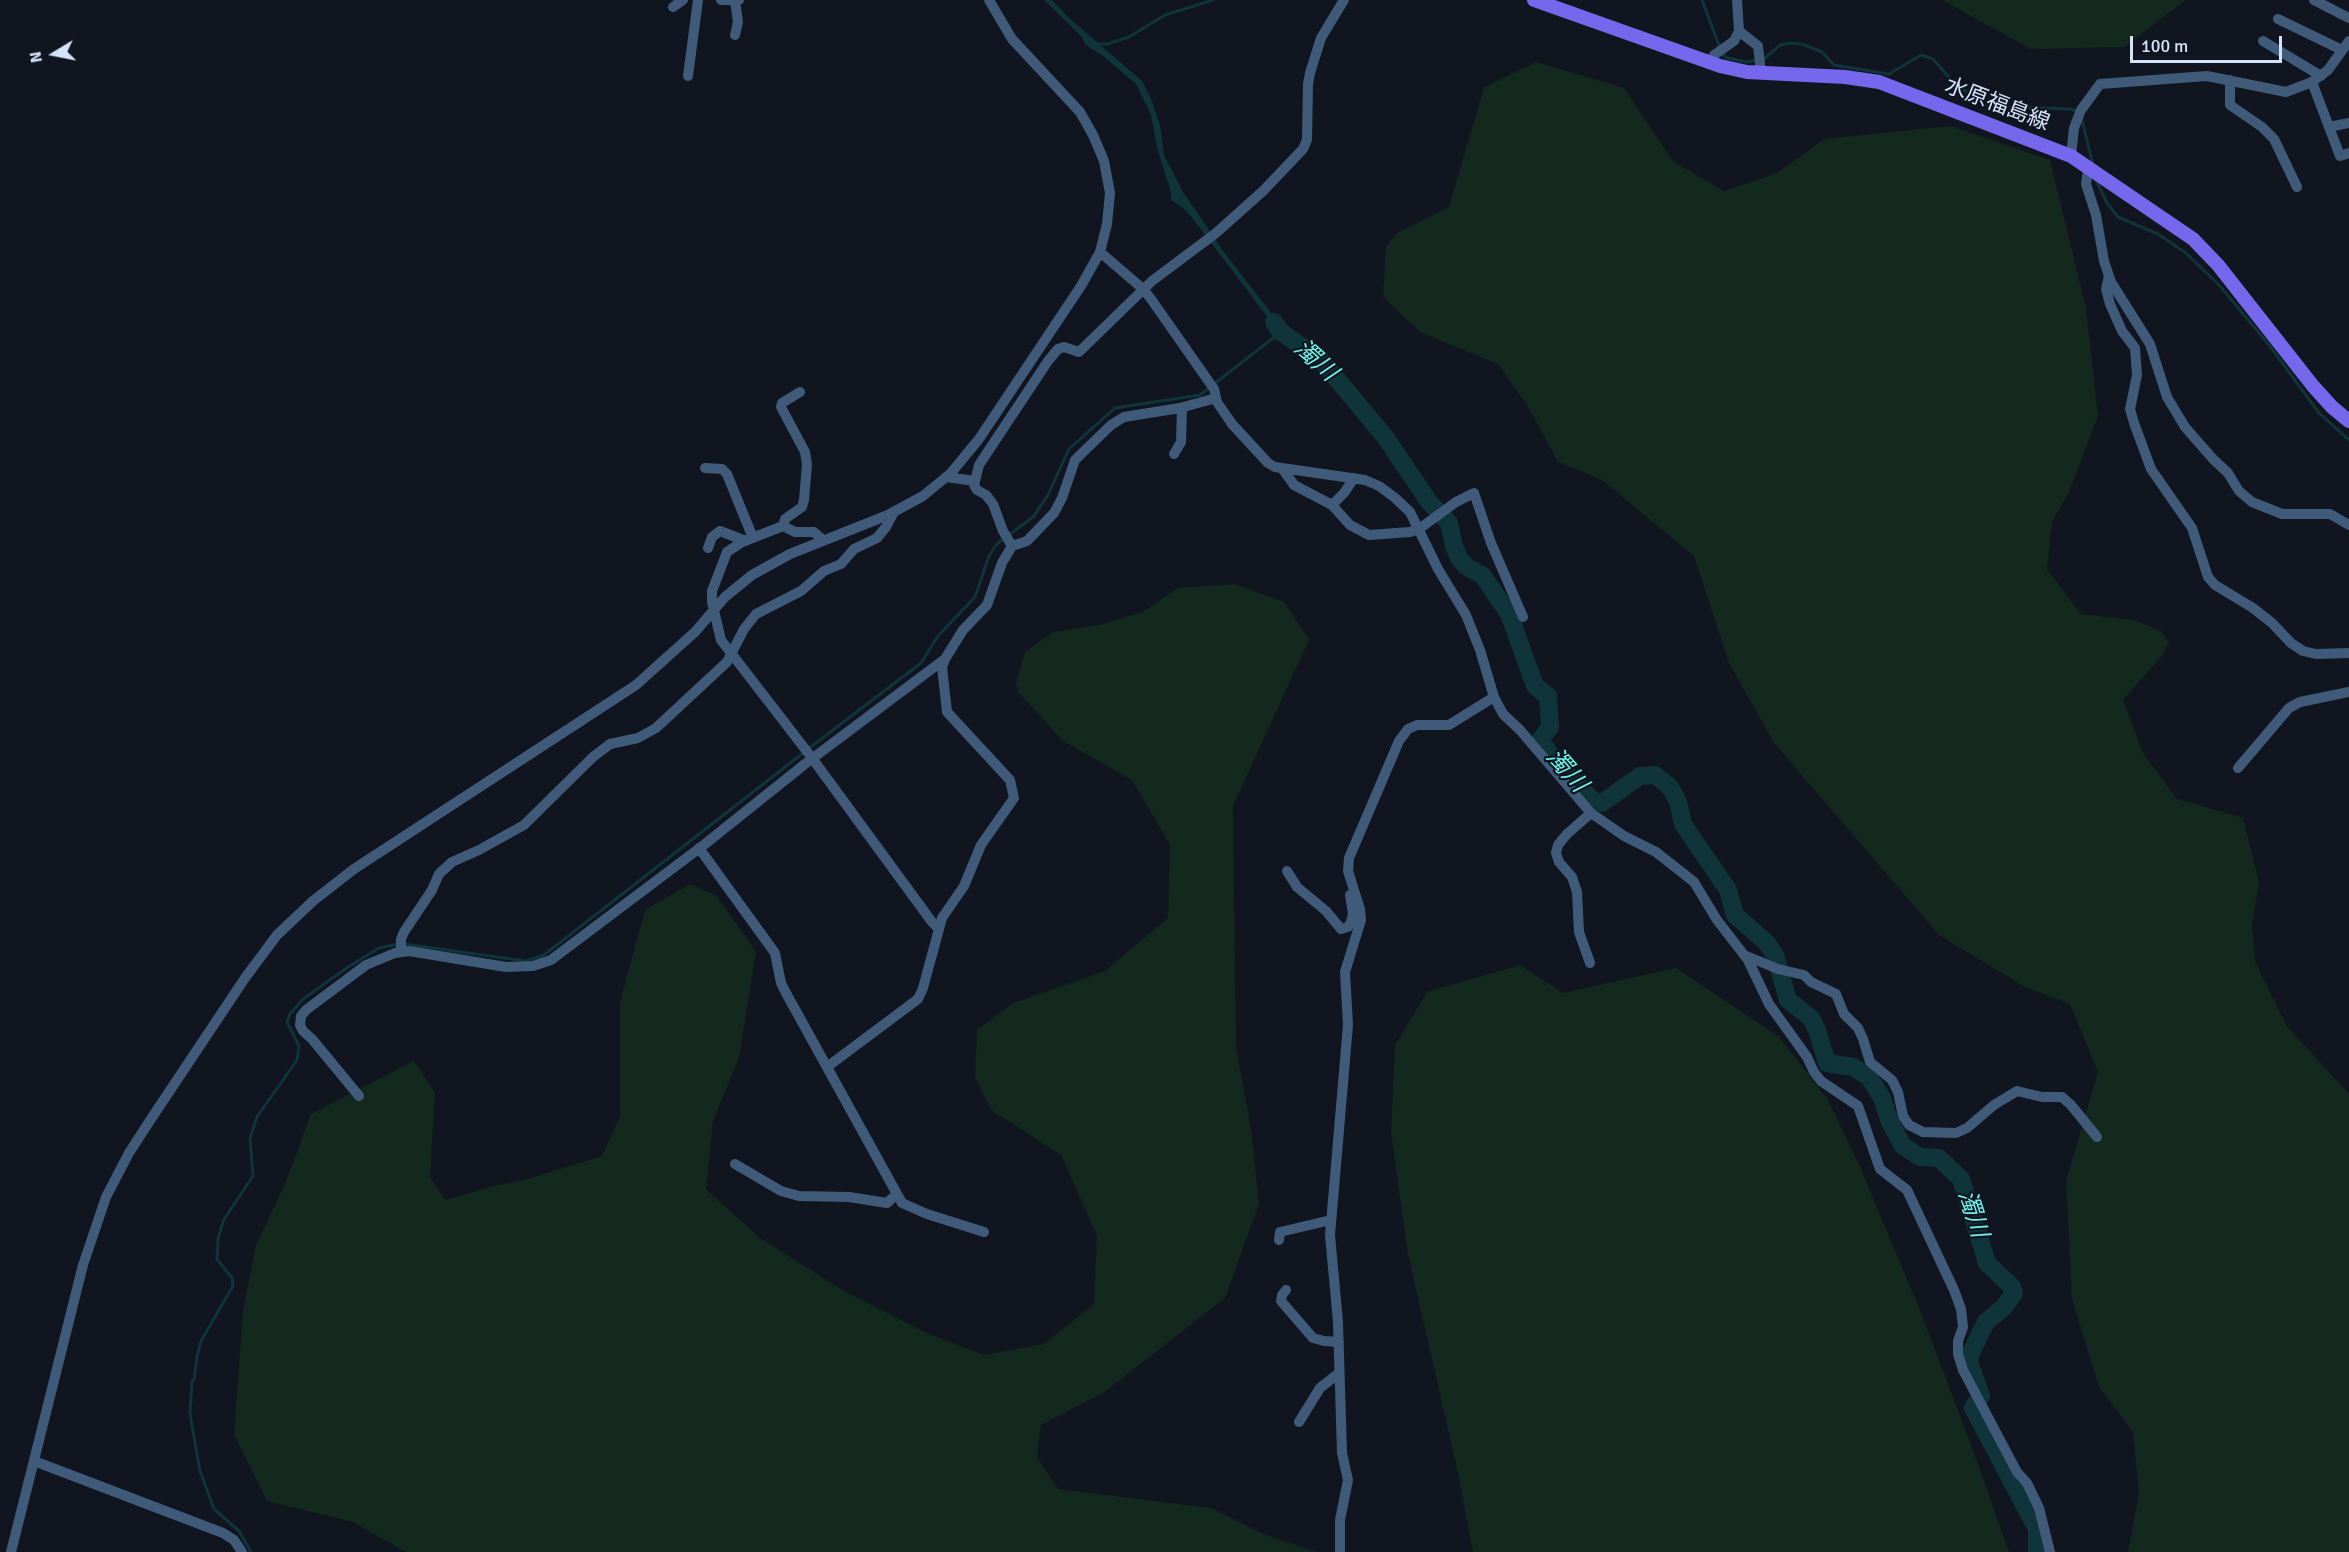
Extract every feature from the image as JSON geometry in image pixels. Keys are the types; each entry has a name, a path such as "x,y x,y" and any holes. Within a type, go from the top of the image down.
{"main road":[{"name":"水原福島線","path":"1534,0 1710,63 1747,72 1845,77 1879,82 2071,156 2088,170 2193,239 2218,265 2313,386 2332,407 2349,421"}],"street":[{"path":"673,7 683,0"},
{"path":"688,76 698,0"},
{"path":"721,0 737,0 738,22 735,35"},
{"path":"11,1552 83,1265 106,1197 129,1153 149,1122 239,987 277,935 313,901 354,868 636,685 695,632 726,597 752,575 790,554 894,512 923,496 946,477 979,439 1081,286 1100,252 1107,224 1110,193 1104,160 1094,135 1080,112 1012,39 988,0"},
{"path":"827,1067 918,999 942,918 964,886 981,845 1014,798 1011,780 1004,771 947,712 942,667 963,630 987,605 1008,539 993,504 986,495 977,490 975,481 980,465 1058,349 1064,347 1079,352 1143,290 1216,233 1263,191 1303,149 1307,140 1310,73 1321,38 1344,0"},
{"path":"1710,63 1714,55 1734,41 1739,31 1737,0"},
{"path":"2314,0 2349,18"},
{"path":"2071,156 2074,128 2080,110 2100,84 2207,76 2286,92 2316,79 2328,70 2346,46 2278,19"},
{"path":"1739,31 1758,46 1761,73"},
{"path":"2263,41 2316,79 2329,127 2340,156 2349,153"},
{"path":"2230,80 2229,105 2262,127 2274,139 2297,188"},
{"path":"2329,127 2349,123"},
{"path":"2088,170 2086,184 2096,215 2109,276 2131,316 2150,344 2167,397 2185,427 2228,473 2239,491 2252,502 2282,514 2330,514 2349,525"},
{"path":"1100,252 1143,290 1212,389 1232,424 1268,463 1282,468 1353,478 1379,486 1394,496 1410,512 1438,569 1466,615 1480,650 1494,697 1503,714 1520,730 1592,813 1624,836 1656,852 1694,882 1717,920 1744,955 1769,1004 1821,1081 1858,1106 1865,1122 1873,1155 1880,1169 1907,1190 1920,1214 1961,1309 1963,1327 1958,1341 1958,1354 1963,1370 2017,1472 2027,1483 2039,1508 2050,1552"},
{"path":"2109,276 2106,289 2110,304 2122,331 2135,348 2136,375 2130,409 2134,423 2151,469 2192,528 2208,577 2215,585 2259,613 2291,643 2304,651 2316,654 2349,653"},
{"path":"1008,539 1027,542 1054,513 1076,460 1111,424 1124,417 1182,408 1212,389"},
{"path":"783,526 785,519 802,507 804,500 807,464 805,452 781,407 782,403 800,392"},
{"path":"1174,454 1181,442 1182,408"},
{"path":"705,468 722,469 727,474 749,539"},
{"path":"1282,468 1294,485 1332,506 1350,525 1369,535 1410,532 1419,529 1469,493 1474,493 1491,543 1523,617"},
{"path":"946,477 975,481"},
{"path":"1332,506 1344,493 1353,478"},
{"path":"359,1096 303,1031 300,1025 301,1016 306,1010 366,965 401,946 404,932 432,890 439,874 452,862 524,825 593,757 610,744 638,738 656,728 727,662 744,629 756,614 801,591 824,571 841,564 854,549 877,538 894,512"},
{"path":"823,540 814,532 795,532 783,526 749,539 727,552 712,591 711,602 721,640 939,929"},
{"path":"708,548 711,537 720,531 749,539"},
{"path":"401,946 409,951 506,967 522,968 543,963 582,937 699,848 808,753 945,659"},
{"path":"2238,768 2289,708 2300,702 2349,692"},
{"path":"1340,1552 1340,1520 1348,1480 1342,1453 1343,1417 1331,1220 1348,1025 1346,965 1361,920 1360,909 1348,871 1349,858 1399,741 1408,729 1417,725 1449,725 1494,697"},
{"path":"1590,963 1579,932 1578,891 1572,877 1559,862 1556,853 1558,844 1592,813"},
{"path":"699,848 775,952 781,983 786,993 902,1203 927,1214 984,1232"},
{"path":"1287,871 1297,887 1326,911 1341,929 1348,927 1353,914 1349,890 1352,883"},
{"path":"1744,955 1778,969 1804,975 1811,982 1836,994 1844,1014 1858,1028 1870,1062 1892,1080 1898,1092 1903,1116 1909,1125 1923,1131 1956,1132 1967,1128 1994,1105 2017,1091 2042,1097 2062,1097 2097,1137"},
{"path":"735,1164 781,1191 799,1196 849,1197 887,1203 897,1194"},
{"path":"1279,1240 1280,1232 1331,1220"},
{"path":"1286,1290 1281,1301 1313,1338 1339,1341"},
{"path":"1299,1422 1320,1388 1339,1373"},
{"path":"34,1461 223,1533 234,1540 242,1552"},
{"path":"230,1552 234,1540"}],"shaded area":[{"name":"濁川","path":"1044,0 1052,0 1068,17 1142,81 1160,125 1164,155 1183,192 1224,252 1293,341 1278,331 1193,219 1171,200 1171,192 1157,148 1151,115 1136,84 1086,45 1081,36"},
{"path":"1942,0 2186,0 2124,47 2031,49"},
{"path":"1536,62 1624,88 1673,161 1724,191 1777,173 1824,139 1951,126 2050,160 2086,308 2098,416 2069,492 2052,522 2047,569 2081,614 2134,620 2161,631 2169,642 2161,657 2123,700 2143,753 2177,799 2243,818 2259,882 2252,925 2255,961 2286,1025 2349,1094 2349,1552 2128,1552 2139,1493 2133,1432 2099,1387 2072,1299 2066,1181 2098,1072 2070,1004 2025,987 1939,935 1774,743 1729,663 1694,556 1602,480 1558,462 1527,405 1498,364 1420,332 1383,297 1386,247 1397,233 1449,207 1484,87"},
{"path":"1234,584 1284,602 1309,640 1233,806 1236,1048 1251,1128 1259,1204 1225,1298 1103,1393 1041,1425 1037,1457 1058,1489 1211,1508 1263,1534 1317,1552 406,1552 353,1522 267,1501 234,1435 243,1310 256,1245 285,1184 311,1114 414,1061 435,1093 430,1177 445,1200 524,1180 602,1156 620,1116 620,1002 645,910 690,884 717,896 756,952 739,1058 713,1121 706,1189 760,1238 844,1291 929,1334 984,1355 1044,1344 1094,1304 1097,1236 1061,1155 991,1110 975,1077 977,1030 1013,1003 1105,971 1168,918 1170,845 1132,780 1063,741 1018,692 1016,683 1025,652 1053,632 1099,625 1143,612 1178,588"},
{"path":"1520,965 1563,993 1676,968 1779,1037 1827,1098 1861,1169 1922,1315 2009,1552 1473,1552 1459,1478 1408,1254 1391,1133 1395,1045 1427,992"}],"waterway":[{"path":"1098,44 1107,44 1129,37 1165,15 1213,0"},
{"path":"1702,0 1720,48"},
{"path":"1722,54 1728,58 1746,62 1764,59 1780,45 1802,44 1822,52 1834,65 1889,74 1921,55 1933,59 1954,83 1987,106 2077,111"},
{"path":"2081,116 2093,165"},
{"path":"2096,180 2107,203 2118,217 2158,234 2186,253 2220,286 2269,345 2319,413 2349,440"},
{"name":"濁川","path":"1274,322 1281,332 1321,360 1386,438 1429,502 1449,523 1459,558 1466,566 1483,576 1509,614 1535,686 1548,696 1550,727 1540,740 1554,760 1592,800 1602,803 1640,776 1655,775 1670,787 1678,802 1683,824 1728,890 1735,915 1767,943 1775,955 1788,1000 1811,1018 1827,1063 1853,1067 1869,1077 1882,1098 1890,1122 1903,1146 1920,1157 1939,1158 1961,1179 1987,1263 2012,1287 2014,1293 2004,1307 1986,1322 1968,1359 1981,1396 1973,1408 2037,1529 2037,1552"},
{"path":"1214,384 1281,332"},
{"path":"1009,535 1034,516 1048,495 1069,449 1115,408 1200,395 1209,388"},
{"path":"808,749 921,663 938,636 975,597 989,556 1003,539"},
{"path":"404,944 526,961 544,955 803,753"},
{"path":"251,1552 239,1531 214,1509 200,1471 190,1414 192,1381 201,1341 233,1286 232,1278 217,1259 218,1239 223,1221 253,1176 250,1138 257,1117 297,1060 299,1046 287,1022 290,1014 303,999 348,967 379,948 398,944"}]}
